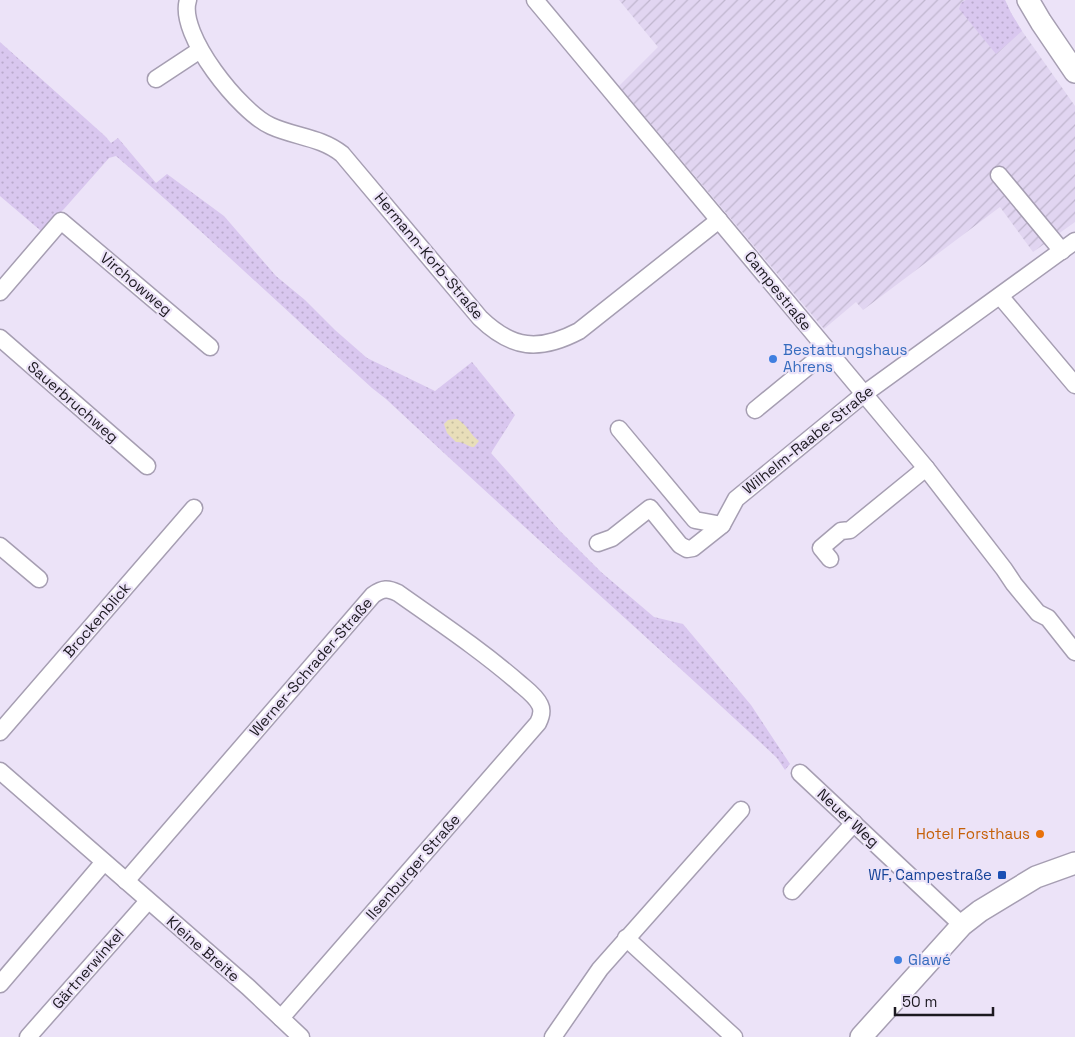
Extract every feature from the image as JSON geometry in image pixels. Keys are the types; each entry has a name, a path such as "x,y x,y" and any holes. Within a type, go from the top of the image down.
{"main road":[{"path":"1028,0 1075,72"},
{"path":"861,1037 962,925 980,911 1036,877 1075,863"}],"street":[{"name":"Hermann-Korb-Straße","path":"188,0 188,18 200,50 237,100 269,126 324,142 342,154 480,318 494,331 509,339 523,344 539,345 553,343 579,331 719,220"},
{"name":"Campestraße","path":"535,0 926,468 1038,613 1048,618 1075,652"},
{"path":"156,79 200,50"},
{"path":"999,174 1062,251"},
{"name":"Virchowweg","path":"0,292 61,221 210,347"},
{"name":"Wilhelm-Raabe-Straße","path":"722,525 736,499 864,394 1075,242"},
{"path":"1000,296 1075,385"},
{"name":"Sauerbruchweg","path":"0,338 147,466"},
{"path":"755,410 827,351"},
{"path":"620,429 696,520 722,525"},
{"path":"830,559 821,548 841,531 850,530 926,468"},
{"name":"Brockenblick","path":"0,732 194,508"},
{"path":"598,543 612,538 650,508 680,546 687,549 693,548 722,525"},
{"path":"0,546 39,579"},
{"name":"Werner-Schrader-Straße","path":"126,881 373,595 385,588 398,593 481,651 535,698 540,705 542,714"},
{"name":"Ilsenburger Straße","path":"281,1018 538,723 542,714"},
{"name":"Kleine Breite","path":"0,771 248,987 301,1037"},
{"name":"Neuer Weg","path":"800,773 962,925"},
{"path":"553,1037 600,969 741,810"},
{"path":"792,891 854,823"},
{"path":"0,984 104,862"},
{"name":"Gärtnerwinkel","path":"28,1037 148,901"},
{"path":"626,938 734,1037"}],"shaded area":[{"path":"619,0 1005,0 1022,31 1075,106 1075,222 1033,252 1000,207 863,310 856,302 824,329 619,86 658,47"},
{"path":"966,0 1005,0 1022,31 996,54 959,9 961,3"},
{"path":"0,42 111,143 118,138 156,183 167,174 224,216 276,276 305,300 367,358 435,391 472,362 515,415 491,453 559,530 601,572 654,617 683,624 751,705 790,764 785,770 777,758 680,668 386,399 116,156 109,158 64,209 41,231 0,196"}],"sand":[{"path":"457,419 479,441 474,447 456,442 447,433 444,424 448,420"}],"place":[{"name":"Bestattungshaus Ahrens","path":"773,359"},
{"name":"Hotel Forsthaus","path":"1040,834"},
{"name":"WF, Campestraße","path":"1002,875"},
{"name":"Glawé","path":"898,960"}]}
